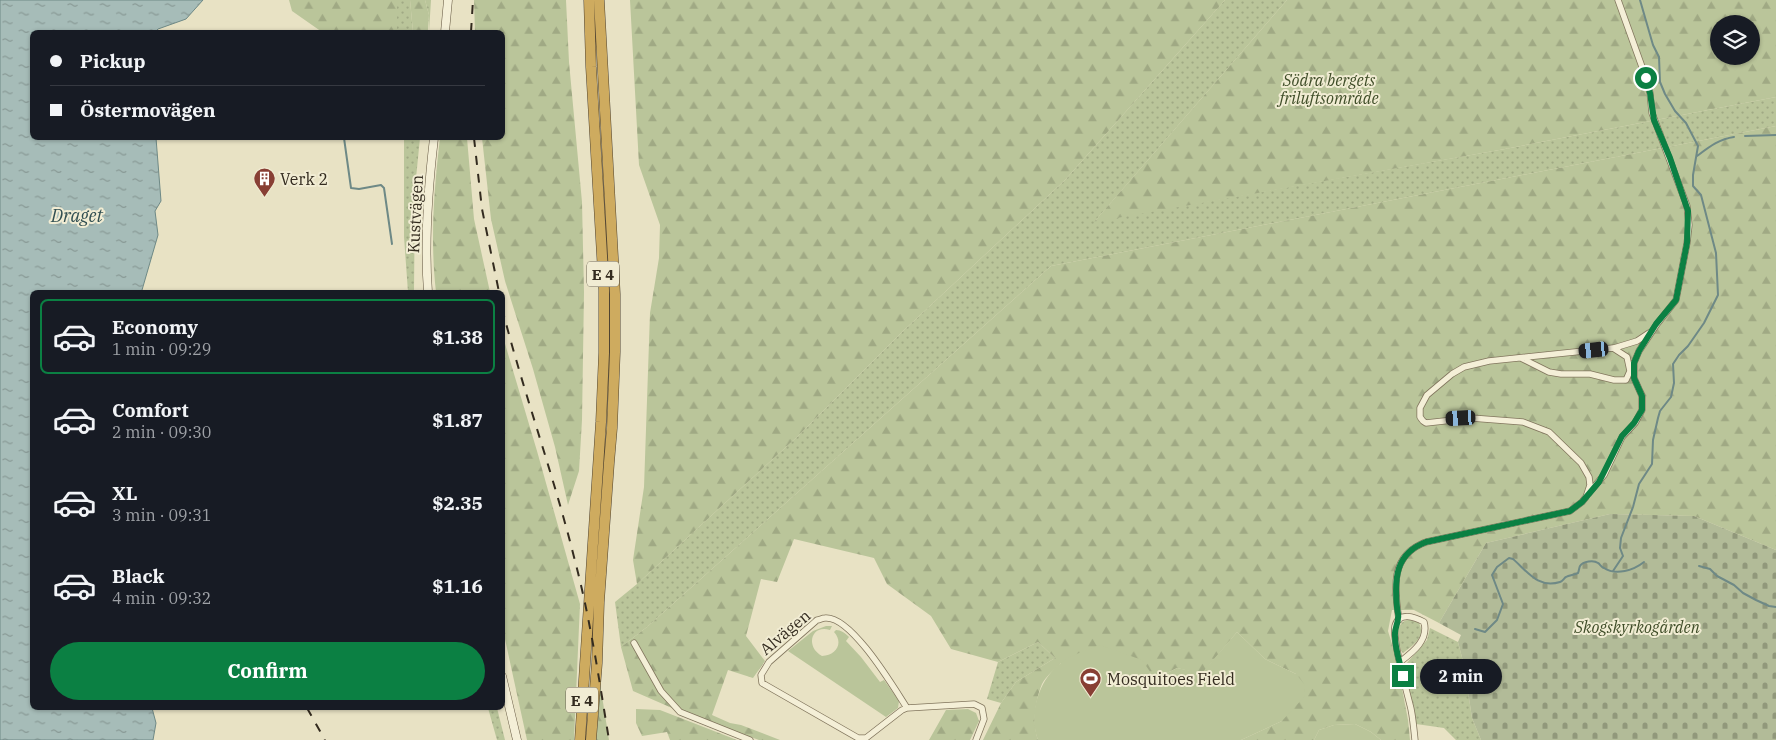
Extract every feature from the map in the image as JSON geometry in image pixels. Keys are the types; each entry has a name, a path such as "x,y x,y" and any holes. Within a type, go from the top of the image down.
{"highway":[{"name":"E 4","path":"580,740 604,353 604,290 589,0"},
{"name":"E 4","path":"591,740 608,463 612,428 615,352 615,294 599,0"}],"main road":[{"path":"445,30 448,0"},
{"name":"Kustvägen","path":"428,290 426,267 428,199 434,140"},
{"path":"505,689 517,740"}],"street":[{"path":"1415,740 1411,711 1394,635 1399,620 1395,587 1397,572 1401,562 1414,547 1426,542 1570,511 1582,502 1599,482 1622,436 1634,423 1642,410 1642,396 1637,388 1633,370 1636,356 1652,330 1676,300 1687,243 1689,218 1687,206 1654,120 1646,78 1618,0"},
{"path":"1586,497 1590,485 1586,472 1574,456 1549,432 1523,422 1471,418 1426,423 1420,417 1420,408 1427,396 1452,374 1474,363 1613,348 1637,341 1652,330"},
{"path":"1521,358 1542,369 1555,373 1590,374 1614,380 1626,380 1630,371 1627,357 1613,348"},
{"path":"1399,620 1414,616 1424,622 1426,628 1426,634 1418,647 1400,662"},
{"name":"Alvägen","path":"908,708 861,641 832,619 817,620 769,662 761,675 762,683 858,738 866,738 902,710 908,708 974,704 983,710 984,718 976,740"},
{"path":"634,643 661,691 680,712 750,740"}],"green space":[{"path":"289,0 397,0 397,30 319,30 292,11"},
{"path":"397,0 410,0 413,30 397,30"},
{"path":"410,0 425,0 429,15 428,30 413,30"},
{"path":"425,0 431,0 429,30 429,15"},
{"path":"474,0 566,0 569,62 582,202 584,292 582,420 579,471 568,505 555,447 505,281 491,219 482,140 505,140 505,30 475,30"},
{"path":"630,0 1225,0 1065,180 902,332 798,436 637,584 633,560 644,487 650,313 659,258 660,225 639,165"},
{"path":"1225,0 1287,0 1095,221 1505,149 1776,97 1776,126 1051,266 647,627 621,647 615,602 798,436 902,332 1065,180"},
{"name":"Södra bergets friluftsområde","path":"1287,0 1776,0 1776,97 1505,149 1094,222"},
{"path":"1776,126 1776,550 1694,516 1610,514 1486,543 1439,623 1414,610 1392,610 1388,631 1396,657 1410,740 1381,740 1371,732 1355,724 1334,725 1319,730 1314,740 1241,740 1282,721 1296,674 1265,659 1237,632 1202,674 1177,668 1155,679 1061,663 1042,684 1036,705 1035,719 1038,740 983,740 1001,703 1016,682 1055,658 1038,642 998,662 951,649 931,616 887,584 874,558 794,539 777,582 761,579 746,636 765,661 753,678 728,670 712,715 780,740 759,740 672,708 633,691 621,647 647,627 1051,266"},
{"path":"404,140 420,140 415,188 414,290 408,290 404,237"},
{"path":"440,140 467,140 474,219 490,290 436,290 433,215"},
{"path":"505,344 580,604 574,740 527,740 505,639"},
{"name":"Skogskyrkogården","path":"1610,514 1694,516 1776,550 1776,740 1481,740 1472,718 1464,665 1458,642 1461,635 1439,623 1486,543"},
{"path":"1407,620 1419,623 1421,633 1415,644 1403,653 1399,642 1398,629"},
{"path":"826,626 832,626 830,630 818,630 812,637 813,647 817,652 822,656 831,654 835,651 838,644 837,636 834,632 838,630 844,633 849,637 846,641 880,682 884,680 899,701 898,708 886,717 788,651 813,631"},
{"path":"1430,628 1458,642 1464,665 1472,718 1481,740 1456,740 1444,728 1416,724 1406,664 1427,640"},
{"path":"1237,632 1265,659 1296,674 1305,685 1304,697 1282,721 1241,740 1038,740 1034,719 1041,688 1053,670 1070,657 1100,645 1142,660 1155,679 1177,668 1202,673"},
{"path":"1038,642 1055,658 1016,682 1001,703 987,699 998,662"},
{"path":"599,677 609,740 594,740"},
{"path":"636,709 660,710 737,740 670,740 667,732 642,736 636,723"},
{"path":"968,709 976,713 979,721 970,740 929,740 946,710"},
{"path":"489,710 498,710 505,740 497,740"},
{"path":"1355,724 1371,732 1381,740 1314,740 1319,730 1334,725"}],"water":[{"name":"Draget","path":"0,0 203,0 186,19 157,30 30,30 30,140 156,140 161,201 155,211 158,235 142,290 30,290 30,710 153,710 156,723 153,740 0,740"}],"waterway":[{"path":"1613,571 1623,556 1620,548 1621,538 1633,507 1639,484 1652,464 1653,440 1658,418 1660,411 1671,397 1674,383 1673,364 1704,323 1718,295 1716,253 1701,195 1693,186 1698,146 1686,123 1675,111 1660,82 1659,57 1653,45 1640,0"},
{"path":"1745,136 1776,135"},
{"path":"1697,156 1719,142 1734,137"},
{"path":"344,140 351,188 359,189 381,185 384,188 392,244"},
{"path":"1475,629 1485,632 1497,620 1503,604 1492,575 1497,567 1509,558 1513,559 1534,578 1552,584 1560,582 1567,576 1578,573 1581,564 1586,562 1599,563 1603,568 1614,572 1630,570 1644,562"},
{"path":"1699,566 1710,569 1717,576 1756,600 1776,607"}],"railway":[{"path":"471,30 473,0"},
{"path":"474,140 482,209 499,290"},
{"path":"505,319 557,494 580,580 594,648 609,740"},
{"path":"308,710 325,740"}],"place":[{"name":"Verk 2","path":"264,198"},
{"name":"Mosquitoes Field","path":"1091,698"}],"route":[{"path":"1403,676 1394,635 1399,620 1395,587 1397,572 1407,553 1414,547 1426,542 1570,511 1582,502 1599,482 1622,436 1628,432 1642,410 1642,396 1634,378 1634,363 1636,356 1656,324 1676,300 1687,243 1689,218 1676,174 1654,120 1646,78"}]}
